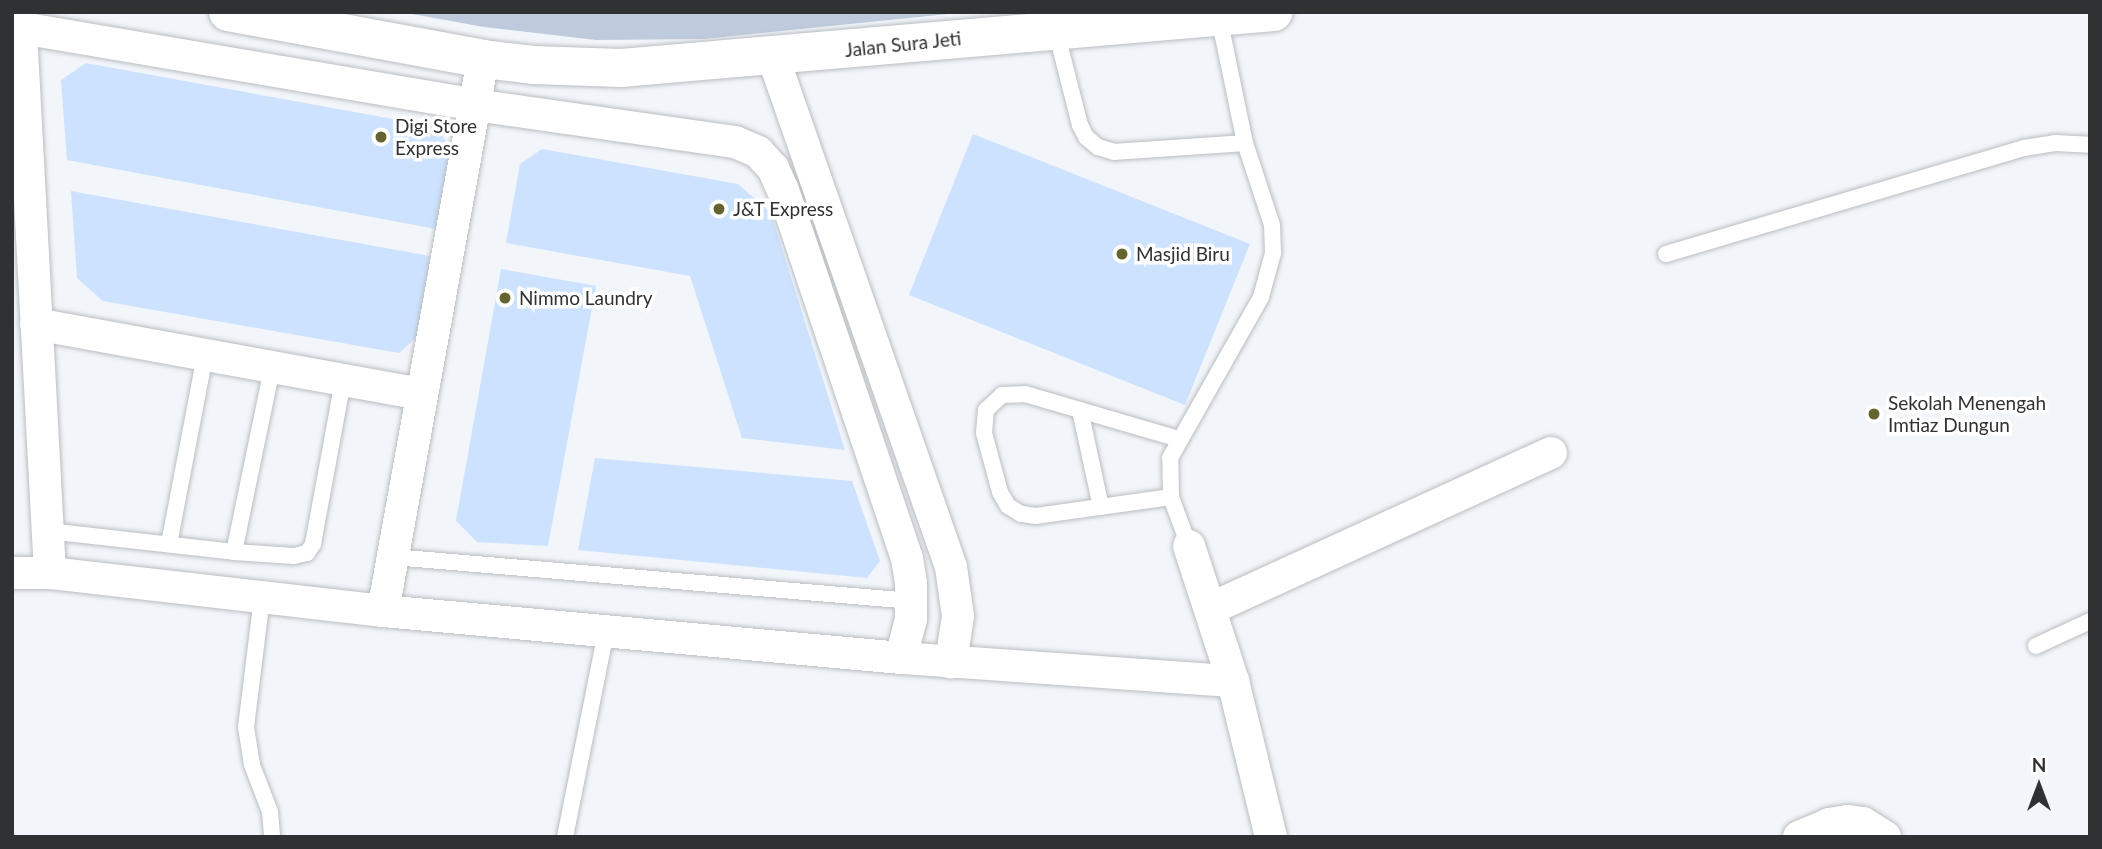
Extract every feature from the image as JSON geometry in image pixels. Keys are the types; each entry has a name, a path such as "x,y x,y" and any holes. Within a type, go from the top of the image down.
{"street":[{"name":"Jalan Sura Jeti","path":"228,12 290,19 483,59 533,65 621,68 1274,12"},
{"path":"50,573 20,20 475,105 735,142 758,152 773,168 783,190 907,558 912,601 911,619 901,658"},
{"path":"773,57 951,567 957,594 958,616 951,662"},
{"path":"383,611 483,59"},
{"path":"36,324 422,394"},
{"path":"1210,609 1551,453"},
{"path":"1189,546 1233,681 1271,837"},
{"path":"12,573 50,573 383,611 901,658 1233,681"},
{"path":"1799,837 1829,824 1848,821 1863,823 1885,837"}],"lane":[{"path":"1189,546 1171,497 1170,458 1261,297 1270,273 1272,225 1245,143 1219,17"},
{"path":"1056,29 1080,125 1086,137 1098,147 1114,152 1245,143"},
{"path":"1666,254 2024,148 2055,143 2090,145"},
{"path":"169,544 205,356"},
{"path":"234,552 272,368"},
{"path":"48,531 234,552 294,556 307,553 313,544 343,380"},
{"path":"1171,497 1036,516 1021,514 1008,506 1000,492 984,433 986,410 1002,395 1025,394 1179,439"},
{"path":"1080,410 1101,507"},
{"path":"393,557 912,601"},
{"path":"262,597 246,727 247,747 270,812 272,837"},
{"path":"2036,646 2090,621"},
{"path":"565,837 606,631"}],"shaded area":[{"path":"401,12 968,12 704,39 596,40 484,27"}],"building":[{"path":"86,63 437,127 451,150 436,229 67,160 61,80"},
{"path":"973,134 1250,244 1185,405 909,295"},
{"path":"542,149 738,184 771,213 845,450 742,438 690,276 506,243 520,164"},
{"path":"71,191 430,256 417,337 399,353 103,301 77,278"},
{"path":"501,269 596,286 548,546 477,542 456,521"},
{"path":"595,458 852,481 880,561 867,578 578,550"}],"place":[{"name":"Digi Store Express","path":"381,137"},
{"name":"J&T Express","path":"719,209"},
{"name":"Masjid Biru","path":"1122,254"},
{"name":"Nimmo Laundry","path":"505,298"},
{"name":"Sekolah Menengah Imtiaz Dungun","path":"1874,414"}]}
